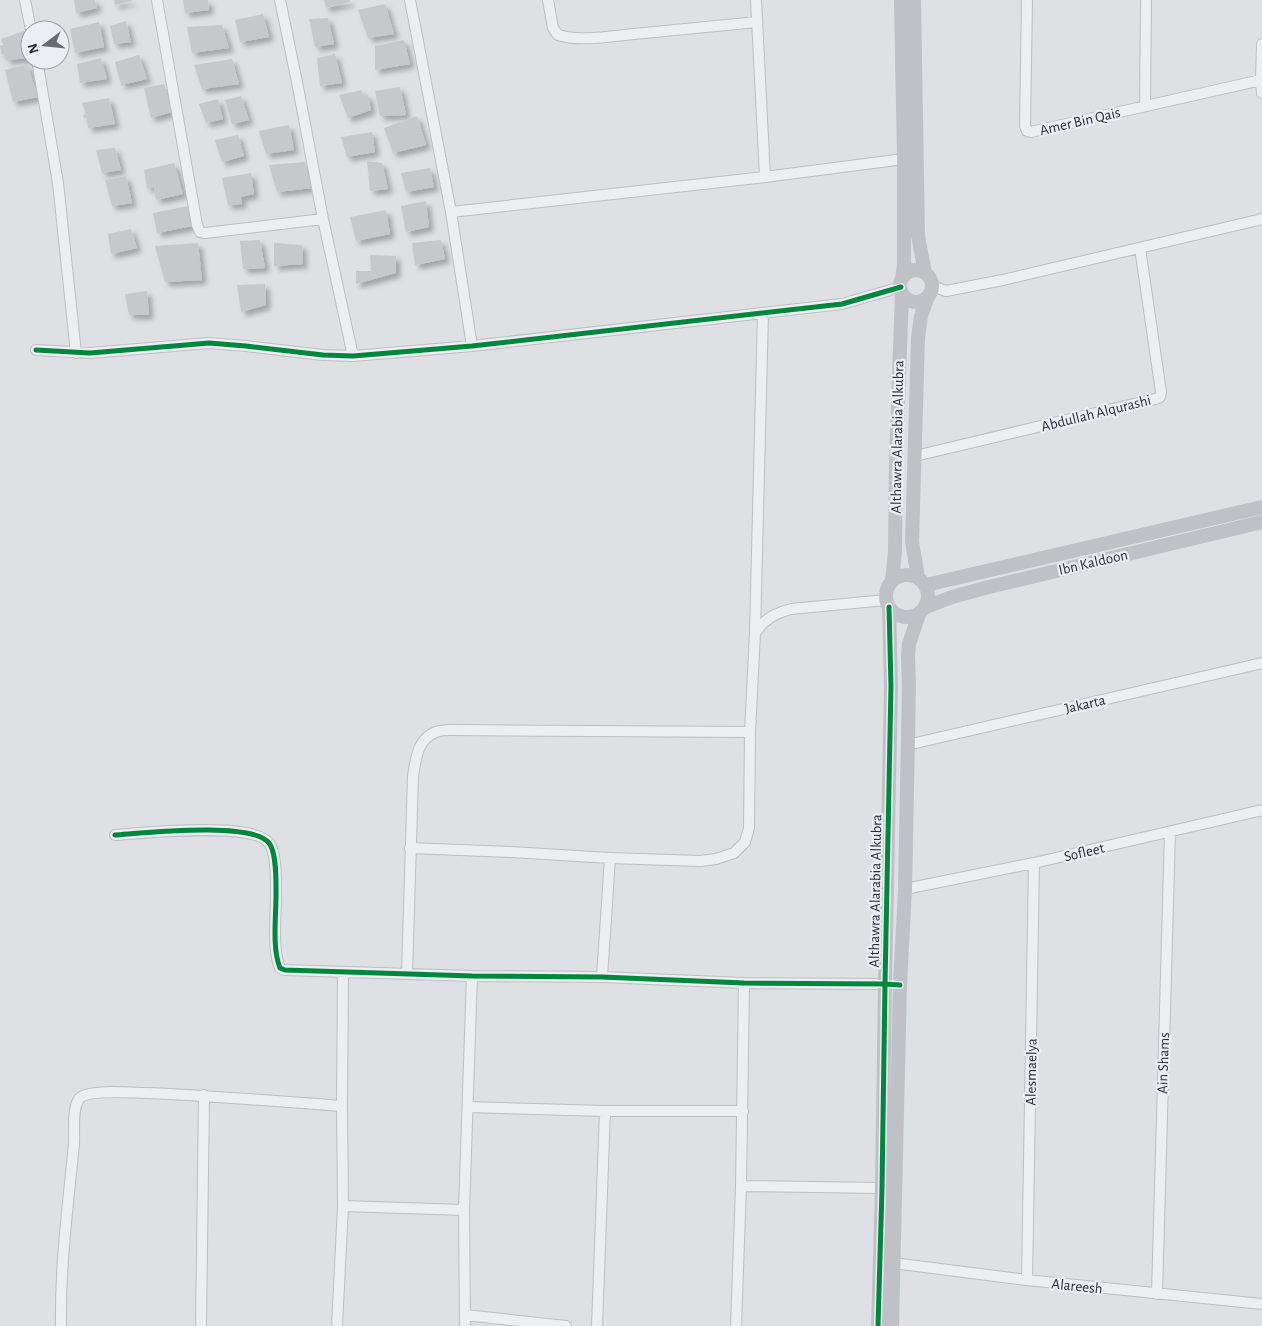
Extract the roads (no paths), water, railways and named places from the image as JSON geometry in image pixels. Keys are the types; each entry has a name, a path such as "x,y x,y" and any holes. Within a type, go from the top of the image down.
{"street":[{"path":"25,0 29,20"},
{"path":"157,0 197,225 200,232 205,233 323,219"},
{"path":"280,0 298,82 323,219 353,356"},
{"path":"410,0 452,212 472,346"},
{"path":"548,0 553,28 558,35 565,37 610,36 757,22"},
{"path":"756,0 765,177"},
{"name":"Althawra Alarabia Alkubra","path":"892,580 895,552 896,460 904,265 901,0"},
{"path":"914,0 918,236 925,273"},
{"name":"Amer Bin Qais","path":"1027,0 1025,126 1027,130 1032,132 1261,80"},
{"path":"1146,0 1146,106"},
{"path":"1262,44 1262,93"},
{"path":"39,70 58,183 76,353"},
{"path":"452,212 765,177 904,159"},
{"path":"930,291 946,291 1003,280 1262,219"},
{"name":"Abdullah Alqurashi","path":"915,456 1160,397 1161,392 1140,248"},
{"path":"36,350 102,353 209,343 323,355 353,356 472,346 842,304 902,286 910,271 920,271 929,276 930,291 924,299 914,302 909,300 902,286"},
{"name":"Althawra Alarabia Alkubra","path":"922,581 912,542 918,338 921,316 930,291"},
{"path":"410,848 610,858 700,860 716,859 734,853 745,842 749,828 750,732 755,633 763,313"},
{"name":"Ibn Kaldoon","path":"922,581 1262,507"},
{"name":"Ibn Kaldoon","path":"923,610 952,598 989,587 1262,522"},
{"path":"904,574 912,574 922,581 929,595 923,610 913,616 899,616 888,603 886,593 888,586 892,580 904,574"},
{"path":"755,633 767,619 779,612 791,609 888,603"},
{"name":"Althawra Alarabia Alkubra","path":"878,1326 892,686 888,603"},
{"name":"Althawra Alarabia Alkubra","path":"892,1326 900,985 905,889 908,657 910,644 923,610"},
{"name":"Jakarta","path":"907,745 1262,663"},
{"path":"892,686 909,686"},
{"path":"407,974 413,776 418,749 426,738 436,732 452,730 750,732"},
{"name":"Sofleet","path":"905,889 1034,863 1262,810"},
{"path":"115,834 214,830 238,831 259,835 266,839 270,844 274,859 276,956 280,968 285,970 472,976 602,977 744,983 900,985"},
{"name":"Ain Shams","path":"1157,1294 1170,832"},
{"path":"602,977 610,858"},
{"name":"Alesmaelya","path":"1027,1280 1034,863"},
{"path":"337,1326 343,1206 343,973"},
{"path":"465,1326 464,1210 472,976"},
{"path":"736,1326 743,1111 744,983"},
{"path":"61,1326 63,1254 74,1140 75,1105 81,1097 106,1092 204,1095 342,1106"},
{"path":"201,1326 204,1095"},
{"path":"468,1107 605,1111 743,1111"},
{"path":"597,1326 605,1111"},
{"path":"741,1186 882,1188"},
{"path":"343,1206 464,1210"},
{"name":"Alareesh","path":"893,1263 1027,1280 1262,1304"},
{"path":"465,1315 566,1326"}]}
